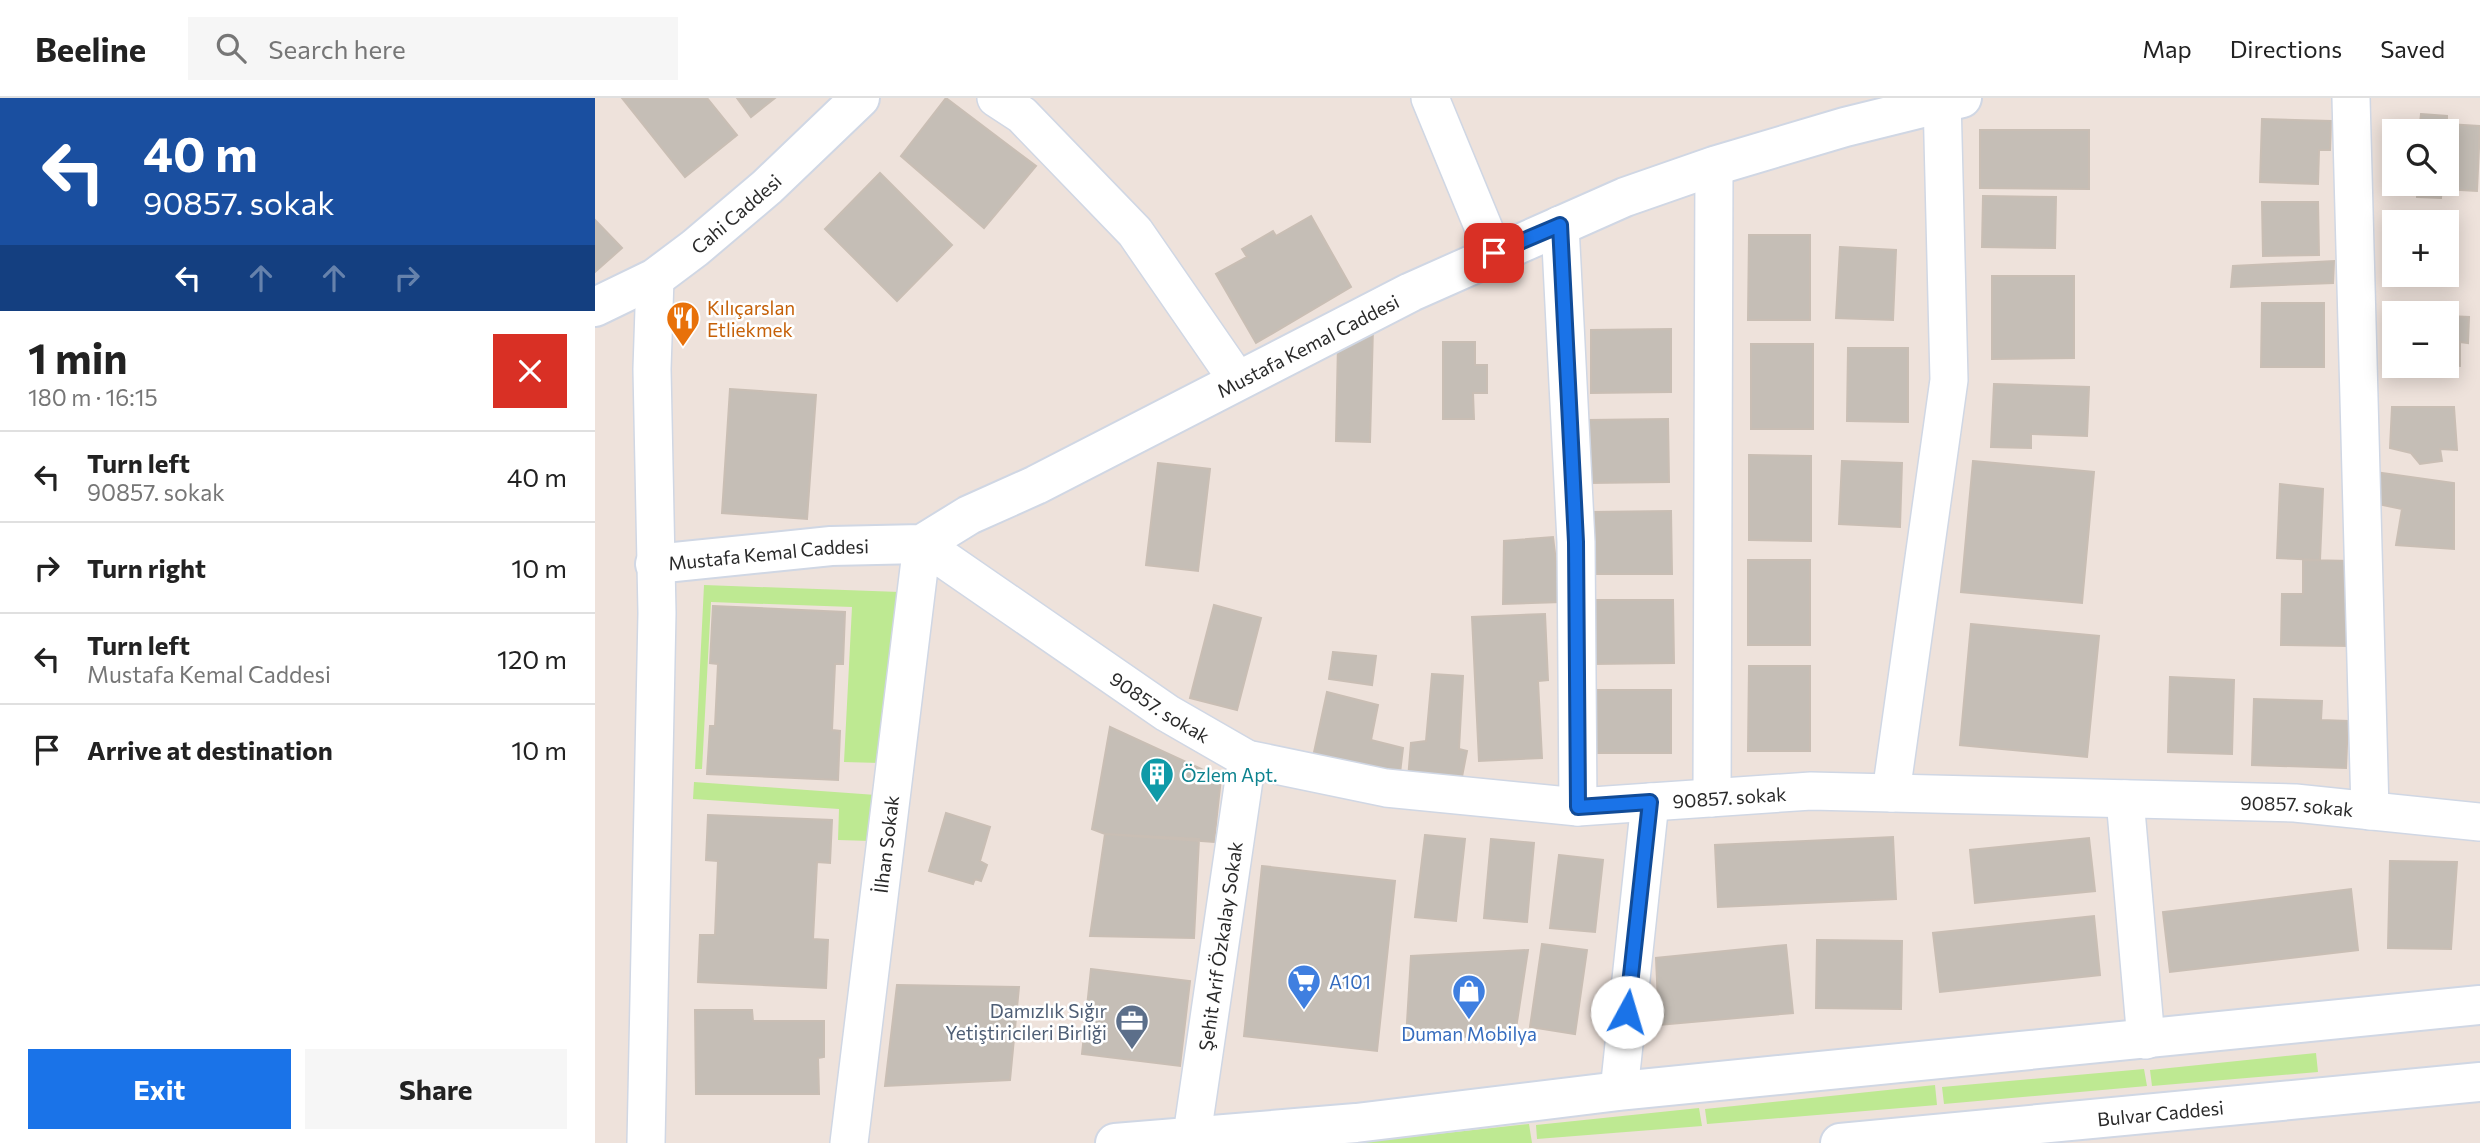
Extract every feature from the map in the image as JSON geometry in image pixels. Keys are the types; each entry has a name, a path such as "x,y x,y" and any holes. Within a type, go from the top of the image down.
{"main road":[{"name":"Cahi Caddesi","path":"595,307 655,278 767,187 860,98"},
{"name":"Mustafa Kemal Caddesi","path":"655,564 831,546 922,544 969,515 1494,253 1625,197 1714,166 1845,127 1949,100"},
{"path":"1115,1143 1356,1123 1619,1091 2480,1005"},
{"name":"Bulvar Caddesi","path":"1840,1143 2480,1082"}],"street":[{"path":"996,98 1022,115 1135,232 1238,382"},
{"path":"1430,98 1494,253"},
{"path":"2351,98 2370,811"},
{"path":"1891,793 1949,380 1949,100"},
{"path":"1712,797 1714,166"},
{"path":"1560,225 1576,542 1578,807"},
{"path":"646,1143 655,564 652,369 655,278"},
{"name":"90857. sokak","path":"922,544 1167,713 1247,759 1386,788 1578,807 1811,790 2295,803 2480,822"},
{"name":"İlhan Sokak","path":"849,1143 922,544"},
{"name":"Şehit Arif Özkalay Sokak","path":"1192,1135 1247,759"},
{"path":"2125,799 2146,1040"},
{"path":"1619,1091 1650,802"}],"green space":[{"path":"704,585 900,592 880,763 844,762 852,607 711,602 702,769 695,769"},
{"path":"694,782 876,795 871,841 838,840 839,809 693,799"},
{"path":"2316,1053 2318,1072 2152,1086 2150,1070"},
{"path":"2144,1069 2147,1086 1944,1104 1942,1087"},
{"path":"1935,1085 1937,1105 1707,1124 1705,1109"},
{"path":"1699,1108 1702,1126 1537,1139 1536,1125"},
{"path":"1529,1124 1532,1143 1355,1143"}],"building":[{"path":"622,98 707,98 737,135 685,177"},
{"path":"737,98 775,98 751,117"},
{"path":"946,98 1036,166 984,228 901,156"},
{"path":"2421,114 2447,116 2447,119 2420,119"},
{"path":"2262,119 2331,121 2330,150 2319,150 2318,184 2260,182"},
{"path":"2459,125 2480,126 2477,191 2459,190"},
{"path":"1980,130 2089,130 2089,189 1980,188"},
{"path":"880,173 952,245 897,301 825,229"},
{"path":"1983,196 2056,197 2055,248 1982,247"},
{"path":"2417,196 2441,196 2441,198"},
{"path":"2262,202 2318,202 2319,255 2263,256"},
{"path":"1311,216 1351,287 1256,343 1216,274 1247,257 1242,249 1273,231 1276,236"},
{"path":"595,220 622,248 595,272"},
{"path":"1749,235 1810,235 1810,320 1748,320"},
{"path":"1840,247 1896,250 1893,320 1836,318"},
{"path":"2334,261 2333,283 2231,287 2233,266"},
{"path":"1992,276 2074,276 2074,358 1992,359"},
{"path":"2262,303 2324,303 2324,367 2261,367"},
{"path":"2459,317 2469,317 2468,343 2460,342 2460,366"},
{"path":"1373,327 1370,442 1336,441 1338,343"},
{"path":"1671,329 1671,392 1591,393 1591,330"},
{"path":"1443,342 1475,342 1475,365 1487,365 1487,393 1473,393 1474,419 1443,419"},
{"path":"1751,344 1813,344 1813,429 1751,429"},
{"path":"1848,348 1908,348 1908,422 1847,421"},
{"path":"1994,384 2089,387 2087,436 2031,434 2031,448 1991,447"},
{"path":"730,389 816,395 807,519 722,513"},
{"path":"2392,407 2454,407 2457,450 2440,449 2442,461 2420,464 2411,453 2390,448"},
{"path":"1668,419 1669,482 1589,483 1588,420"},
{"path":"1749,455 1811,456 1811,541 1749,540"},
{"path":"1842,461 1902,463 1900,527 1839,524"},
{"path":"1973,461 2094,472 2082,603 1961,592"},
{"path":"1158,463 1210,469 1198,571 1146,565"},
{"path":"2375,472 2454,483 2454,549 2396,545 2402,509 2373,503"},
{"path":"2280,484 2323,489 2320,560 2277,558"},
{"path":"1671,511 1672,574 1591,574 1591,512"},
{"path":"1553,537 1561,602 1503,604 1504,541"},
{"path":"1748,560 1810,560 1810,645 1748,645"},
{"path":"2303,560 2351,561 2349,646 2281,645 2282,594 2303,594"},
{"path":"1592,600 1673,600 1674,663 1593,664"},
{"path":"1214,605 1261,618 1237,710 1190,698"},
{"path":"713,606 845,612 843,664 835,664 832,730 840,731 838,780 707,774 710,726 715,726 718,664 710,663"},
{"path":"1545,614 1548,680 1538,681 1542,758 1479,761 1472,617"},
{"path":"1971,624 2099,636 2087,757 1960,745"},
{"path":"1333,652 1376,656 1372,685 1329,679"},
{"path":"1749,666 1810,666 1810,751 1748,751"},
{"path":"1432,674 1463,676 1459,749 1467,751 1461,782 1408,779 1411,743 1426,741"},
{"path":"2170,677 2234,680 2232,754 2168,752"},
{"path":"1591,690 1671,690 1671,753 1591,753"},
{"path":"1327,692 1378,705 1371,740 1403,748 1400,773 1313,757"},
{"path":"2254,699 2322,701 2321,720 2348,721 2346,768 2252,765"},
{"name":"Özlem Apt.","path":"1110,727 1221,778 1214,842 1105,834 1092,829"},
{"path":"946,813 990,827 980,861 987,865 981,881 975,879 973,884 929,871"},
{"path":"708,815 832,820 830,863 817,862 813,939 828,940 826,988 698,982 700,935 715,935 718,861 706,860"},
{"path":"1105,834 1199,839 1194,938 1090,936"},
{"path":"1425,835 1465,839 1456,921 1415,917"},
{"path":"1893,837 1896,899 1718,907 1715,845"},
{"path":"2089,838 2095,891 1975,903 1970,850"},
{"path":"1491,839 1534,843 1527,922 1484,918"},
{"path":"1559,855 1603,860 1595,932 1550,928"},
{"path":"2390,861 2457,862 2451,949 2388,948"},
{"path":"1262,866 1395,881 1377,1051 1244,1036"},
{"path":"2351,889 2358,950 2170,972 2163,912"},
{"path":"2094,916 2100,975 1940,992 1933,933"},
{"path":"1817,940 1902,941 1901,1009 1816,1008"},
{"path":"1542,944 1587,950 1575,1034 1530,1027"},
{"path":"1786,945 1793,1013 1659,1025 1656,958"},
{"path":"1528,950 1515,1035 1406,1039 1411,956"},
{"path":"1091,969 1190,981 1180,1066 1082,1054"},
{"path":"897,985 1019,987 1010,1080 885,1086"},
{"path":"695,1010 752,1010 753,1021 824,1021 824,1057 818,1058 819,1094 696,1094"}],"place":[{"name":"Kılıçarslan Etliekmek","path":"683,348"},
{"name":"Özlem Apt.","path":"1157,804"},
{"name":"A101","path":"1304,1011"},
{"name":"Duman Mobilya","path":"1469,1021"},
{"name":"Damızlık Sığır Yetiştiricileri Birliği","path":"1132,1051"}],"route":[{"path":"1494,253 1560,225 1576,542 1578,807 1650,802 1627,1012"}]}
